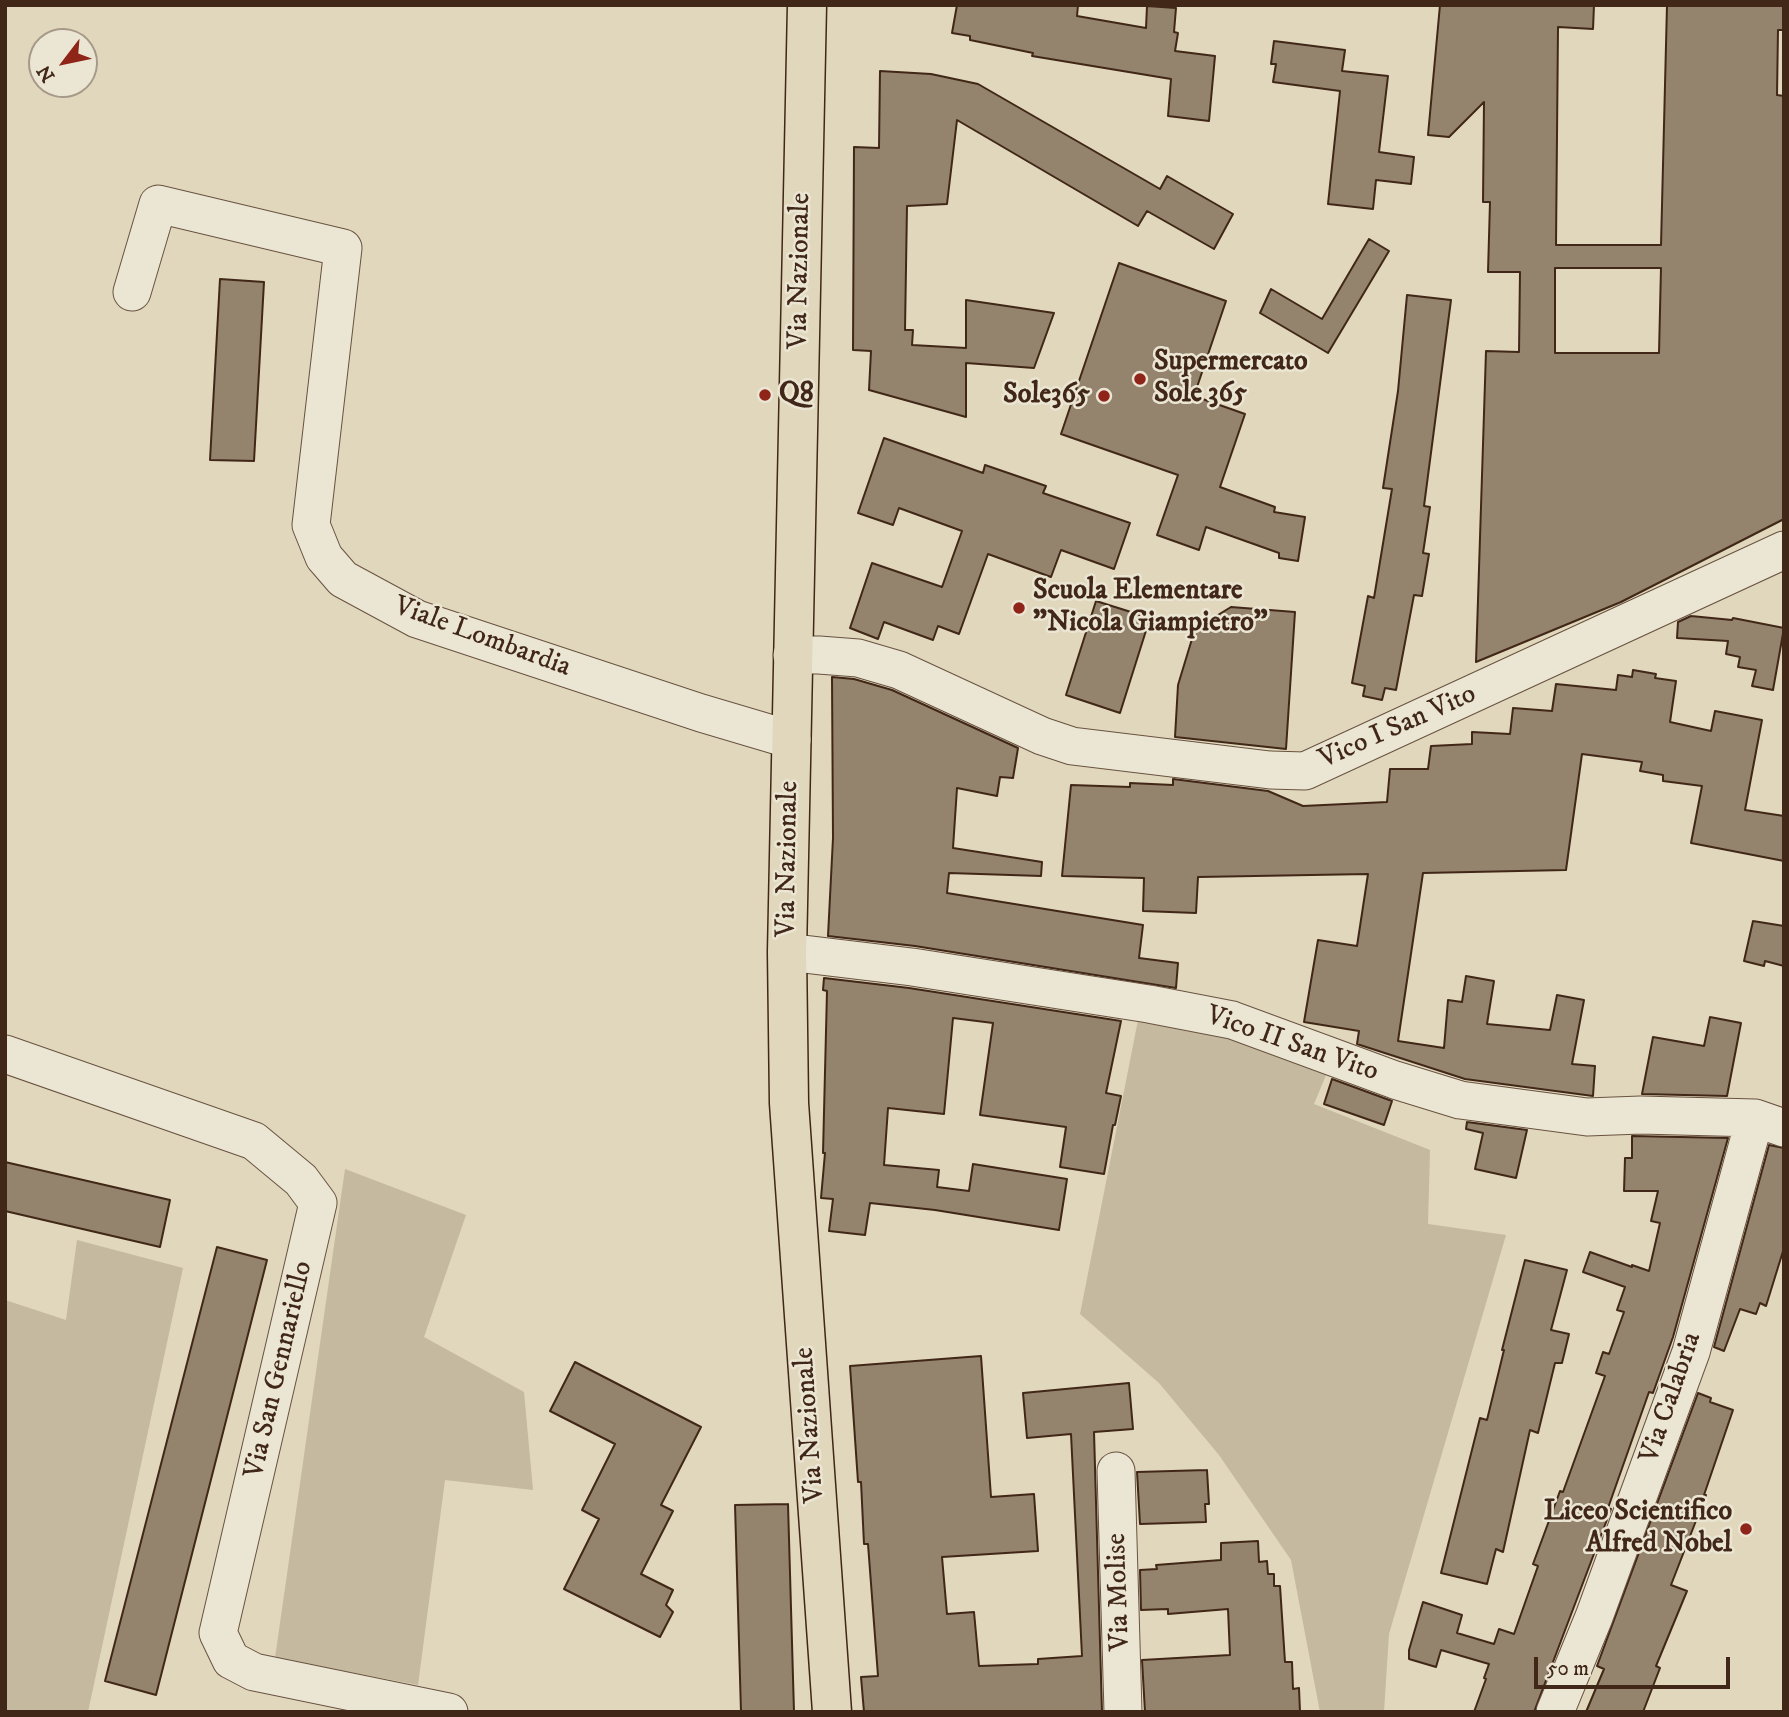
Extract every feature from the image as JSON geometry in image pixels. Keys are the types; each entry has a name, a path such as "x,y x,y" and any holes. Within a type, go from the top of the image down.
{"main road":[{"name":"Via Nazionale","path":"807,5 787,952 790,1116 832,1712"}],"street":[{"name":"Viale Lombardia","path":"132,292 158,204 343,248 312,525 324,558 343,579 417,619 689,709 792,740"},
{"name":"Vico I San Vito","path":"792,656 858,658 899,670 1042,736 1073,746 1270,770 1305,771 1784,550"},
{"name":"Vico II San Vito","path":"787,952 912,967 1149,1003 1232,1020 1395,1080 1460,1100 1587,1117 1641,1115 1769,1123"},
{"name":"Via San Gennariello","path":"5,1054 254,1141 301,1180 318,1203 218,1633 231,1660 254,1672 449,1712"},
{"name":"Via Calabria","path":"1555,1712 1594,1617 1769,1123"},
{"name":"Via Molise","path":"1116,1472 1123,1712"}],"shaded area":[{"path":"1140,1010 1329,1068 1314,1104 1430,1150 1428,1224 1506,1235 1389,1634 1384,1712 1320,1712 1291,1560 1219,1455 1159,1383 1080,1314"},
{"path":"345,1169 466,1215 424,1337 524,1392 533,1490 445,1480 418,1685 275,1658"},
{"path":"77,1240 183,1268 88,1712 5,1712 5,1300 66,1320"}],"building":[{"path":"957,5 1078,5 1077,16 1146,28 1147,6 1176,8 1174,32 1178,33 1175,51 1215,56 1209,121 1168,116 1171,79 1032,56 1033,53 970,40 970,36 952,33"},
{"path":"1440,5 1594,5 1593,29 1558,27 1556,245 1661,245 1667,5 1784,5 1784,30 1778,30 1777,95 1784,96 1784,519 1621,602 1476,662 1486,351 1519,352 1520,272 1488,272 1490,202 1483,202 1484,102 1449,137 1428,135","holes":["1555,268 1661,268 1659,353 1555,353"]},
{"path":"1274,41 1345,50 1342,71 1388,76 1379,152 1414,157 1411,184 1376,180 1373,209 1328,204 1340,91 1273,82 1276,64 1271,64"},
{"path":"880,71 931,74 978,84 1160,189 1167,176 1233,214 1214,249 1147,211 1138,226 957,120 947,204 907,206 905,330 913,330 912,345 966,348 966,300 1054,313 1034,368 966,363 966,417 869,390 871,351 853,350 854,147 879,148"},
{"path":"1369,239 1389,251 1328,353 1260,313 1271,289 1322,319"},
{"name":"Supermercato Sole 365","path":"1119,263 1226,301 1194,396 1245,414 1220,487 1275,507 1274,512 1305,517 1298,561 1279,558 1279,553 1206,527 1199,550 1157,535 1178,475 1061,434"},
{"path":"220,279 264,282 254,461 210,460"},
{"path":"1407,295 1451,300 1424,506 1430,507 1423,553 1429,554 1422,596 1414,595 1396,690 1385,688 1382,700 1363,696 1365,686 1352,683 1368,596 1374,598 1392,489 1383,488 1398,391"},
{"path":"884,438 983,473 985,465 1046,486 1043,493 1130,523 1114,569 1061,550 1051,577 988,554 959,634 938,626 933,640 884,622 878,639 850,628 872,563 942,587 962,531 899,508 893,525 858,513"},
{"path":"1096,601 1150,618 1120,713 1066,695"},
{"path":"1231,607 1295,612 1286,749 1175,737 1178,685 1195,629"},
{"path":"1691,616 1733,618 1784,628 1773,690 1752,686 1756,670 1738,667 1740,657 1726,654 1728,641 1677,638 1678,622"},
{"path":"1633,670 1656,674 1655,678 1676,681 1670,722 1711,731 1715,711 1762,720 1745,810 1784,816 1784,861 1691,843 1702,786 1663,781 1663,775 1640,771 1642,762 1582,754 1566,870 1423,873 1398,1041 1444,1048 1448,1000 1462,1002 1466,976 1494,981 1487,1024 1550,1030 1557,995 1584,1000 1572,1064 1595,1066 1593,1096 1465,1079 1357,1044 1359,1031 1304,1022 1318,940 1357,946 1368,874 1198,877 1196,913 1143,911 1144,878 1062,876 1071,785 1173,785 1173,779 1268,791 1303,806 1387,802 1390,769 1428,769 1431,746 1472,744 1472,732 1510,734 1513,708 1552,711 1556,684 1616,690 1618,675 1632,677"},
{"path":"832,677 854,679 892,690 1018,748 1013,778 1000,777 997,796 957,788 953,848 1042,862 1041,876 949,873 947,893 1143,925 1139,958 1178,963 1176,988 915,946 828,936 833,838"},
{"path":"1753,921 1784,926 1784,966 1765,961 1764,966 1744,961"},
{"path":"824,978 909,988 1121,1021 1106,1093 1121,1096 1104,1174 1060,1167 1066,1127 980,1115 993,1023 953,1018 944,1114 888,1108 884,1165 939,1170 937,1187 969,1191 973,1164 1067,1179 1059,1230 935,1210 870,1203 865,1235 829,1231 833,1199 821,1198 825,1153 827,991 823,990"},
{"path":"1710,1017 1741,1023 1727,1096 1642,1094 1653,1037 1704,1046"},
{"path":"1332,1079 1392,1101 1384,1125 1324,1104"},
{"path":"1467,1122 1527,1130 1516,1178 1475,1169 1483,1133 1466,1129"},
{"path":"1632,1136 1728,1138 1673,1337 1653,1393 1649,1392 1608,1508 1611,1509 1534,1712 1474,1712 1489,1664 1441,1650 1436,1667 1409,1659 1409,1650 1423,1602 1462,1615 1457,1633 1494,1644 1499,1629 1514,1634 1538,1566 1533,1564 1560,1491 1563,1492 1605,1376 1596,1373 1603,1352 1609,1354 1624,1312 1617,1310 1625,1287 1583,1272 1590,1252 1649,1271 1660,1223 1651,1221 1658,1191 1624,1191 1625,1158 1632,1158"},
{"path":"1769,1145 1784,1148 1784,1248 1766,1306 1760,1303 1756,1314 1740,1309 1724,1351 1714,1347"},
{"path":"5,1162 170,1200 160,1247 5,1211"},
{"path":"217,1247 267,1260 156,1695 105,1681"},
{"path":"1525,1260 1567,1270 1551,1330 1569,1334 1562,1363 1555,1363 1538,1433 1530,1430 1503,1552 1496,1549 1487,1584 1441,1573 1480,1418 1487,1420"},
{"path":"981,1356 991,1497 1034,1494 1038,1551 942,1557 947,1614 974,1612 979,1666 1038,1664 1038,1659 1082,1656 1071,1434 1027,1438 1023,1393 1129,1383 1133,1429 1094,1432 1102,1712 864,1712 861,1677 878,1676 868,1544 864,1544 861,1482 858,1482 850,1366"},
{"path":"575,1362 701,1427 661,1505 673,1511 641,1574 673,1590 666,1605 673,1612 660,1637 564,1589 599,1519 582,1510 615,1444 550,1411"},
{"path":"1698,1393 1711,1398 1710,1402 1733,1410 1706,1495 1671,1585 1687,1591 1656,1666 1660,1668 1643,1712 1586,1712 1604,1669 1597,1666"},
{"path":"1207,1470 1209,1504 1205,1504 1206,1522 1140,1524 1137,1472"},
{"path":"788,1504 794,1712 741,1712 735,1505"},
{"path":"1258,1541 1259,1562 1267,1561 1268,1574 1274,1574 1274,1586 1280,1586 1285,1662 1292,1662 1293,1689 1299,1688 1300,1712 1145,1712 1142,1660 1230,1655 1228,1609 1168,1614 1168,1609 1141,1610 1140,1570 1157,1569 1156,1565 1221,1560 1221,1543"}],"place":[{"name":"Supermercato Sole 365","path":"1140,379"},
{"name":"Q8","path":"765,395"},
{"name":"Sole365","path":"1104,396"},
{"name":"Scuola Elementare \"Nicola Giampietro\"","path":"1019,608"},
{"name":"Liceo Scientifico Alfred Nobel","path":"1746,1529"}]}
